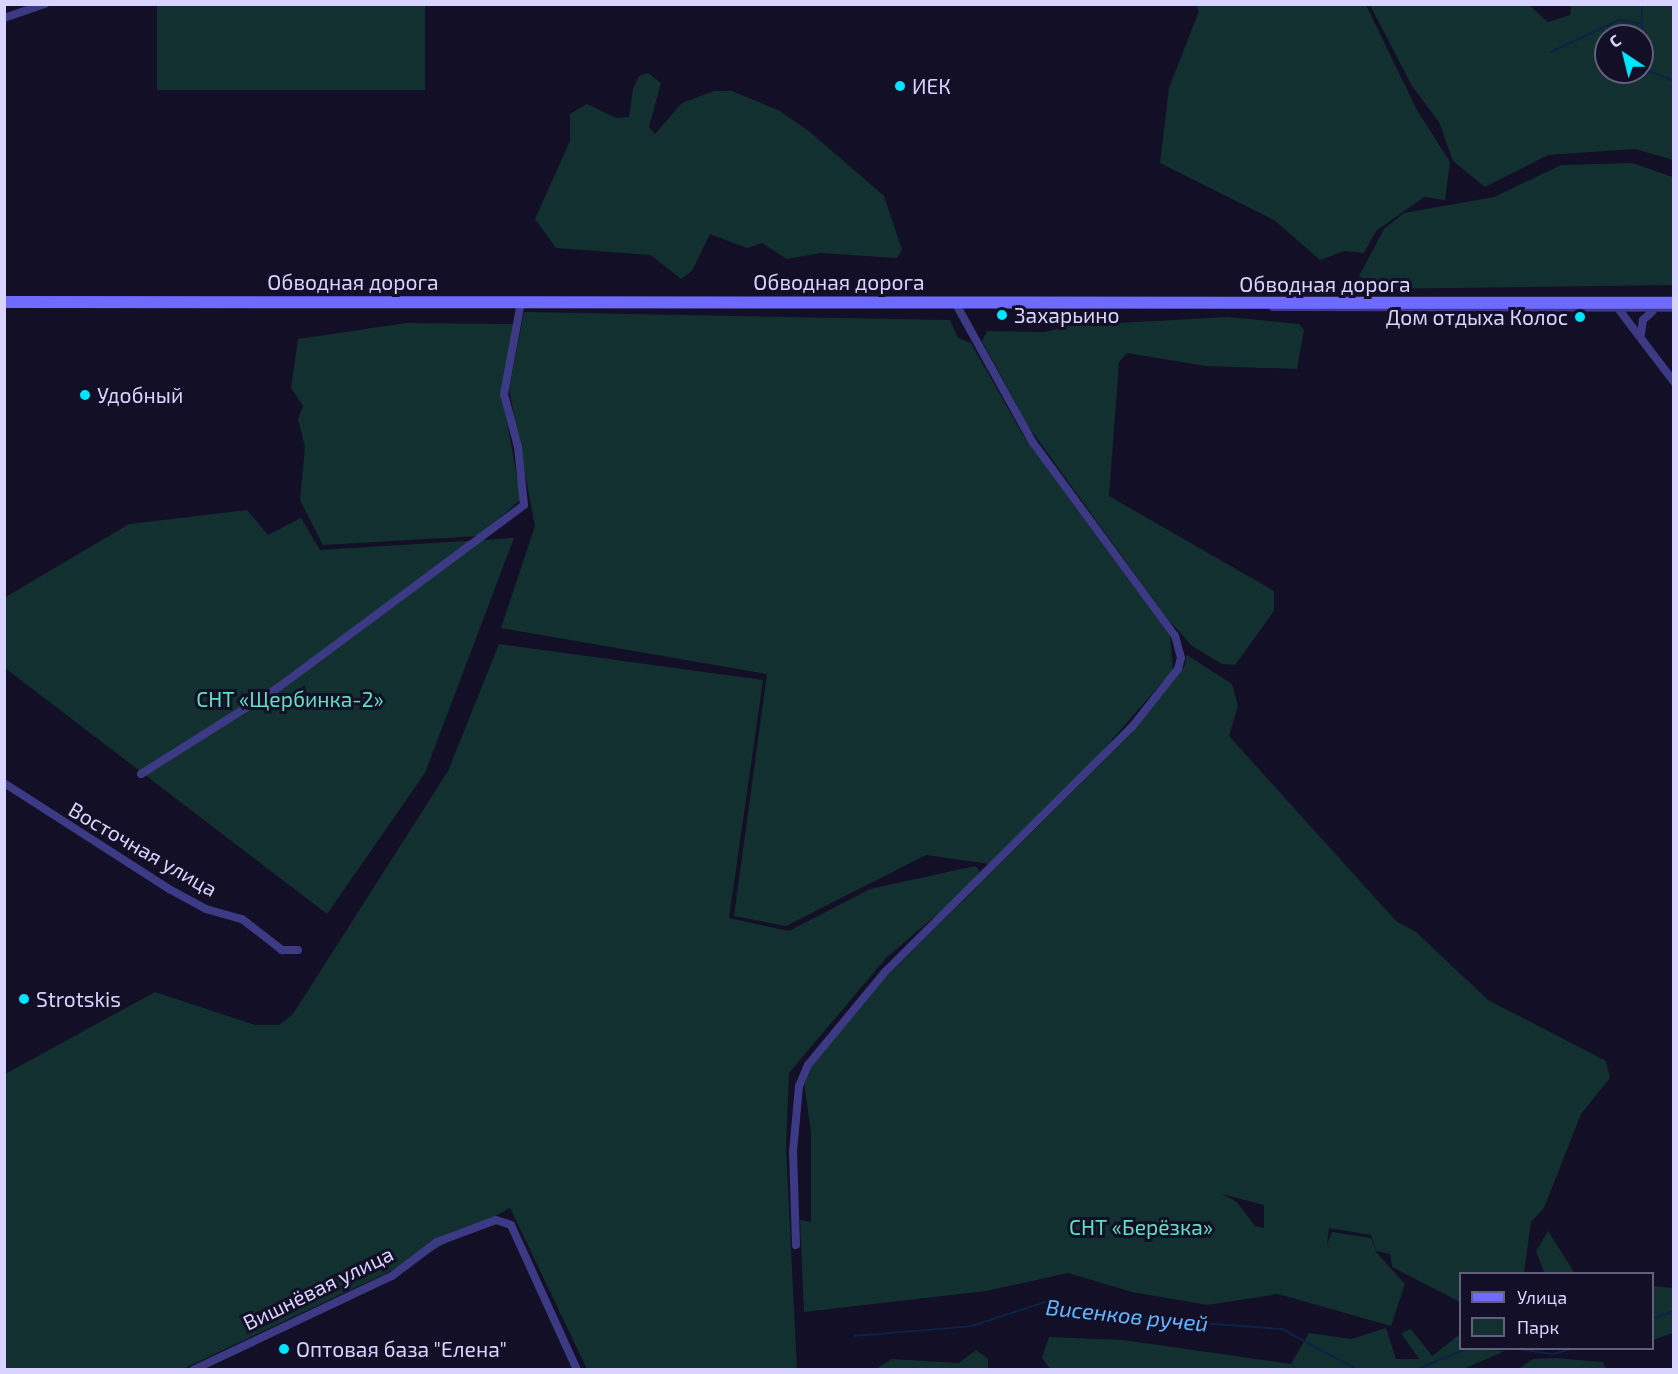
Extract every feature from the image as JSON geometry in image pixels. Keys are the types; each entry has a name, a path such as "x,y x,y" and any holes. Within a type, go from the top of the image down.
{"main road":[{"name":"Обводная дорога","path":"4,302 955,302 1674,306"}],"street":[{"path":"4,18 45,4"},
{"path":"141,774 279,687 524,505 519,447 504,394 520,302"},
{"path":"796,1245 793,1152 799,1086 808,1065 885,972 1132,726 1178,669 1180,658 1175,636 1033,443 955,302"},
{"path":"1252,303 1289,310 1653,311 1674,306"},
{"path":"1620,310 1674,382"},
{"path":"1641,338 1643,320 1653,311"},
{"name":"Восточная улица","path":"4,783 169,889 206,909 242,919 282,950 298,950"},
{"name":"Вишнёвая улица","path":"193,1370 392,1276 436,1242 496,1220 511,1225 577,1370"}],"green space":[{"path":"157,5 425,5 425,90 157,90"},
{"path":"1196,5 1366,5 1417,110 1450,162 1445,200 1424,197 1376,231 1364,253 1344,251 1320,260 1274,220 1160,163 1169,88 1199,11"},
{"path":"1370,5 1529,5 1548,22 1570,15 1571,5 1673,5 1673,160 1635,149 1548,155 1485,187 1453,161 1439,122 1412,86"},
{"path":"648,73 661,83 649,127 655,134 682,103 714,91 732,91 778,110 810,132 884,196 902,250 897,258 820,253 787,259 762,243 747,248 710,234 692,271 681,279 651,255 556,248 535,219 570,141 570,114 587,104 616,118 629,117 633,89 639,76"},
{"path":"1632,163 1673,177 1673,285 1378,289 1359,276 1384,229 1404,213 1494,197 1561,165"},
{"path":"524,312 950,320 958,338 971,343 1026,440 1170,636 1173,670 1067,791 990,864 926,855 786,926 734,916 767,674 501,628 535,526 509,389"},
{"path":"1229,317 1299,324 1304,330 1297,369 1206,366 1127,353 1119,362 1109,496 1274,591 1274,611 1235,665 1222,664 1192,646 1166,617 1028,426 982,341 987,331 1045,332 1100,318 1117,323"},
{"path":"406,323 515,324 501,388 521,499 479,536 323,545 300,500 305,447 298,419 303,406 291,388 298,339"},
{"name":"СНТ «Щербинка-2»","path":"247,510 268,535 301,518 320,550 514,538 425,773 327,914 5,668 4,598 129,524"},
{"path":"499,644 763,680 729,918 789,931 870,889 975,866 983,875 886,958 789,1073 786,1148 797,1369 587,1369 510,1208 425,1255 183,1369 5,1370 5,1074 155,992 255,1025 279,1025 293,1014 448,771"},
{"name":"СНТ «Берёзка»","path":"1187,655 1232,684 1238,706 1229,736 1396,921 1416,932 1488,1000 1606,1061 1610,1078 1581,1114 1544,1208 1531,1222 1524,1272 1459,1272 1459,1301 1392,1267 1390,1254 1376,1251 1371,1235 1329,1228 1327,1244 1332,1232 1371,1238 1376,1252 1405,1284 1391,1326 1278,1294 1207,1305 1132,1292 1068,1273 986,1291 804,1312 800,1220 811,1222 811,1133 804,1083 814,1062 881,982 1132,733 1184,667","holes":["1222,1194 1264,1205 1264,1228 1255,1226 1237,1202"]},
{"path":"1548,1231 1574,1272 1544,1272 1536,1251"},
{"path":"1654,1286 1674,1288 1673,1333 1654,1340"},
{"path":"1386,1328 1396,1359 1419,1359 1401,1333 1411,1329 1432,1356 1459,1335 1459,1350 1505,1351 1461,1370 1051,1370 1042,1358 1049,1337 1123,1340 1291,1364 1309,1333 1351,1339"},
{"path":"976,1350 988,1359 988,1369 876,1369 892,1359 959,1363"},
{"path":"1555,1358 1602,1362 1607,1369 1518,1369 1533,1359"}],"waterway":[{"path":"1642,4 1642,24"},
{"path":"1551,52 1619,20 1640,23"},
{"path":"1654,73 1674,81"},
{"name":"Висенков ручей","path":"854,1336 972,1326 1045,1302 1132,1318 1282,1329 1358,1370"},
{"name":"Висенков ручей","path":"1654,1318 1674,1311"},
{"name":"Висенков ручей","path":"1415,1370 1464,1350"},
{"name":"Висенков ручей","path":"1526,1350 1553,1354 1568,1350"}],"place":[{"name":"ИЕК","path":"900,86"},
{"name":"Захарьино","path":"1002,315"},
{"name":"Дом отдыха Колос","path":"1580,317"},
{"name":"Удобный","path":"85,395"},
{"name":"Strotskis","path":"24,999"},
{"name":"Оптовая база \"Елена\"","path":"284,1349"}]}
